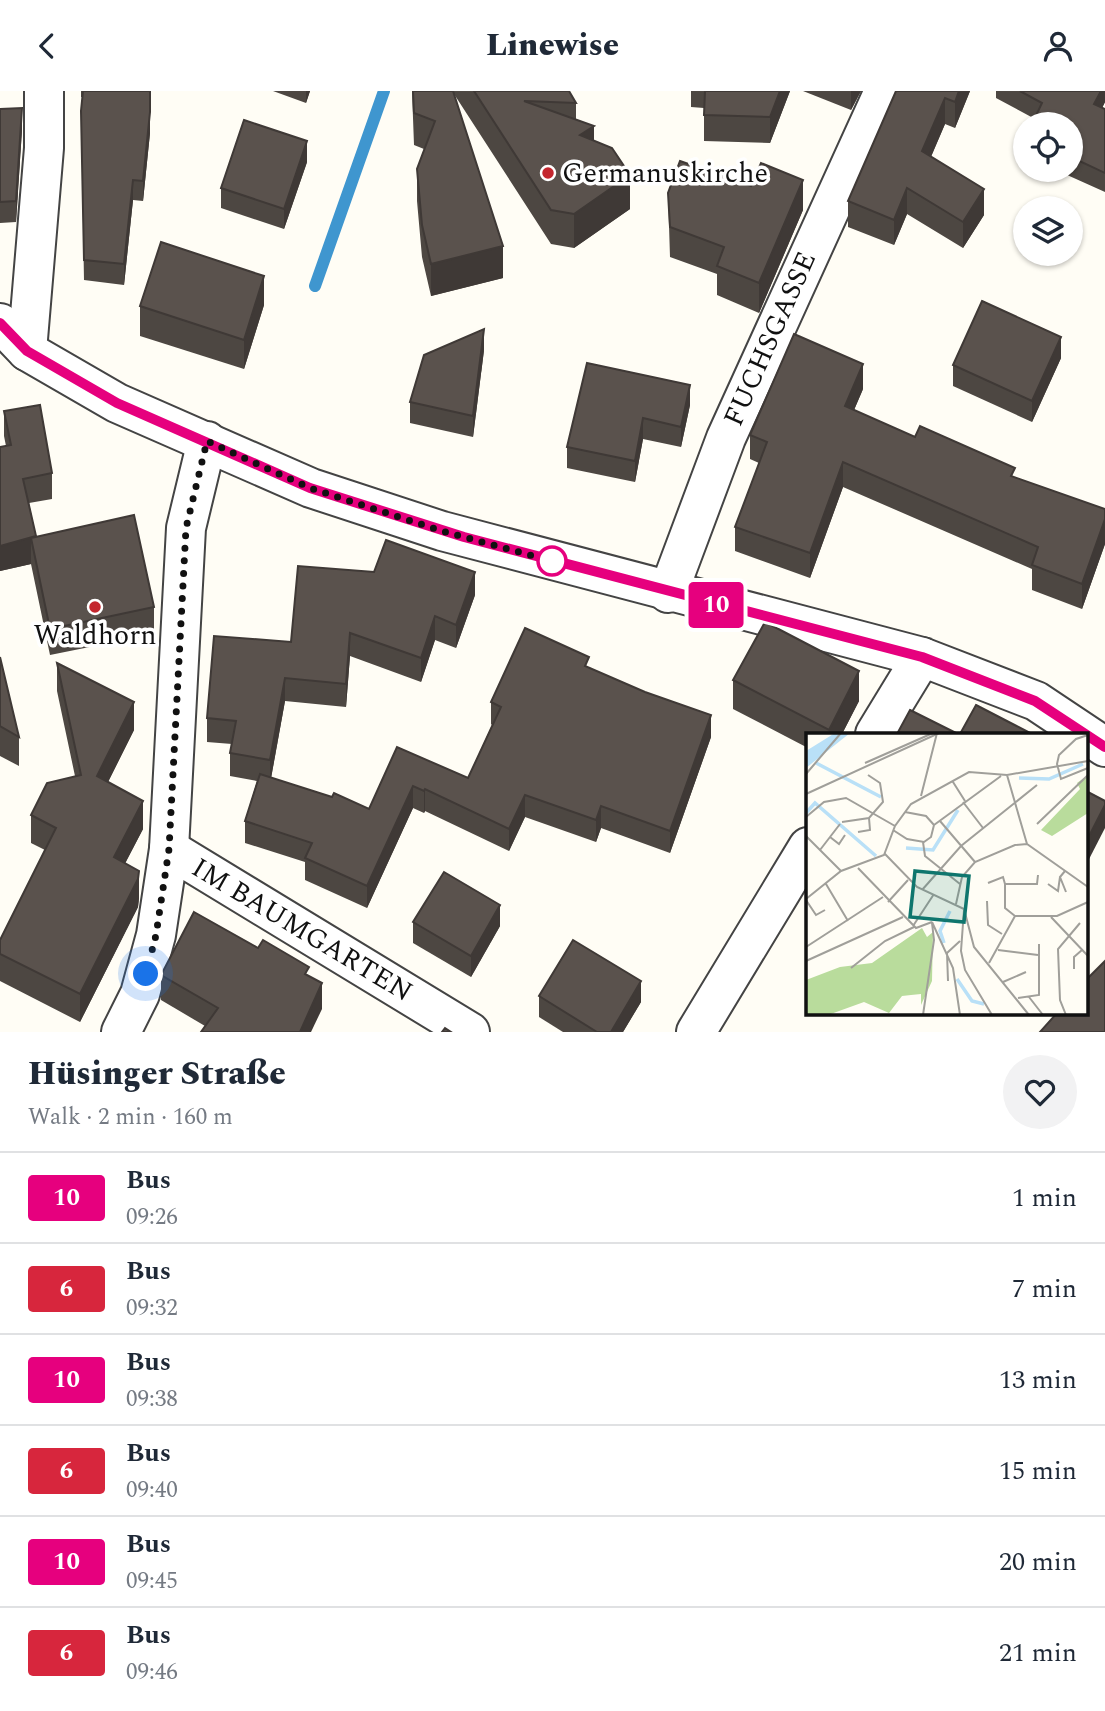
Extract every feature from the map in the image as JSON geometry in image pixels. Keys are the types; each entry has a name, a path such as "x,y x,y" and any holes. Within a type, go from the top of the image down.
{"street":[{"path":"27,351 44,148 44,91"},
{"name":"FUCHSGASSE","path":"668,593 726,437 884,91"},
{"path":"0,323 27,351 117,403 310,488 442,531 668,593 922,657 1035,701 1084,733"},
{"path":"121,1032 140,993 150,959 169,849 186,528 207,441"},
{"path":"876,733 922,657"},
{"path":"1088,736 1105,747"},
{"name":"IM BAUMGARTEN","path":"169,849 470,1032"},
{"path":"696,1032 806,849"}],"building":[{"path":"83,91 150,91 143,181 133,180 124,264 84,260 81,111"},
{"path":"413,91 453,91 503,246 431,264 422,225 417,169 435,121 414,113"},
{"path":"474,91 569,91 576,103 524,101 594,126 580,135 612,148 630,175 574,214 551,210"},
{"path":"705,91 780,91 770,117 704,115"},
{"path":"896,91 959,91 955,102 945,98 922,151 984,189 963,222 907,188 894,220 848,201"},
{"path":"1020,91 1101,91 1094,104 1105,109 1105,173 1083,163 1083,112 1038,112 1042,103"},
{"path":"22,108 16,201 0,202 0,109"},
{"path":"244,120 307,141 284,209 221,188"},
{"path":"680,161 751,186 761,163 803,180 759,283 717,266 724,247 670,227 668,193"},
{"path":"161,242 264,276 244,340 140,306"},
{"path":"982,301 1061,337 1032,401 953,365"},
{"path":"484,329 473,416 410,402 424,355"},
{"path":"794,334 863,364 845,406 915,437 920,426 1015,468 1011,476 1105,509 1105,519 1082,584 1032,565 1038,547 843,462 810,553 735,527 767,442 750,435"},
{"path":"587,363 690,385 681,427 643,418 635,461 567,447"},
{"path":"40,405 52,473 23,479 36,536 0,546 0,447 11,445 4,411"},
{"path":"134,515 154,607 50,629 31,538"},
{"path":"386,540 475,572 456,625 435,616 421,658 350,633 346,684 285,678 270,760 230,753 236,721 207,718 214,636 291,642 298,566 374,572"},
{"path":"765,622 859,671 829,730 733,680"},
{"path":"525,628 589,657 585,666 645,692 711,715 670,831 601,806 596,820 525,795 509,829 425,789 424,791 413,786 367,886 305,858 312,843 245,821 260,774 332,797 334,793 369,809 397,747 468,778 501,707 491,702"},
{"path":"0,657 19,737 0,726"},
{"path":"57,663 134,702 97,776 143,801 114,857 139,871 138,879 80,994 0,954 0,940 56,828 31,815 47,783 81,775"},
{"path":"976,705 1030,733 961,733"},
{"path":"910,710 956,733 898,733"},
{"path":"1088,792 1105,801 1088,838"},
{"path":"444,872 500,905 471,956 413,922"},
{"path":"194,912 258,948 263,940 309,967 305,974 322,983 300,1032 201,1032 218,1008 161,975"},
{"path":"573,940 641,981 611,1032 597,1032 539,996"},
{"path":"1105,961 1105,1032 1040,1032 1056,1014 1088,1014 1088,978"}],"waterway":[{"path":"315,286 384,91"}],"bus line":[{"name":"10","path":"0,323 27,351 117,403 310,488 464,537 668,593 922,657 1035,701 1084,733"},
{"name":"10","path":"1088,736 1105,747"}],"place":[{"name":"Germanuskirche","path":"548,173"},
{"name":"Waldhorn","path":"95,607"}],"route":[{"path":"146,974 156,935 169,849 186,528 207,441 310,488 442,531 552,561"}]}
